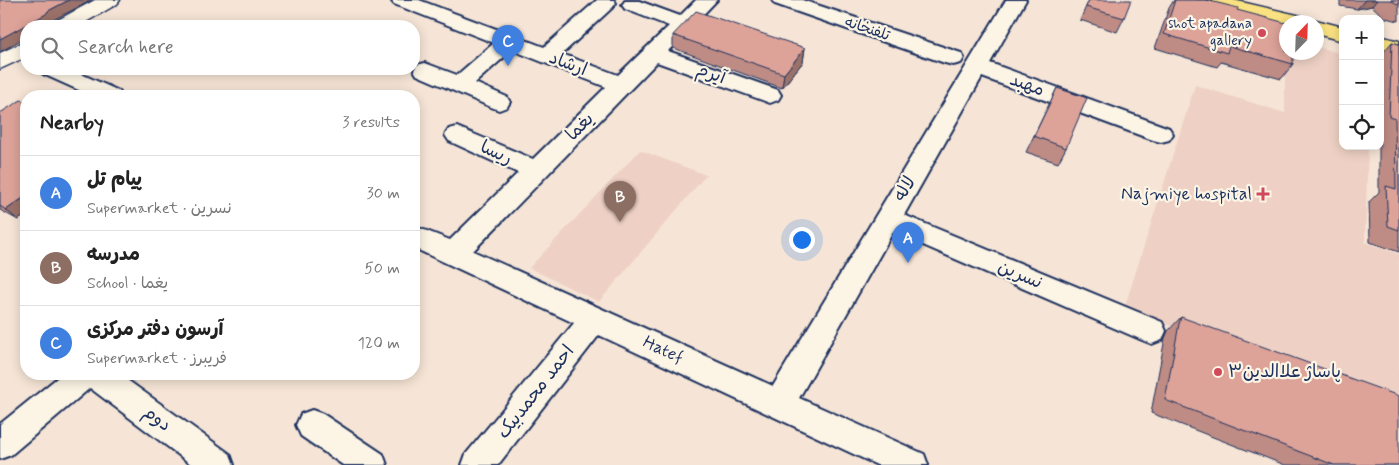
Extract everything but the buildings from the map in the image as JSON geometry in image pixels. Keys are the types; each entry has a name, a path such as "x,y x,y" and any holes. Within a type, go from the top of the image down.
{"main road":[{"path":"1207,0 1279,17"},
{"path":"1324,29 1339,33"},
{"path":"1384,44 1399,48"}],"street":[{"path":"75,20 110,0"},
{"name":"ارشاد","path":"401,0 622,85"},
{"path":"437,14 456,0"},
{"name":"یغما","path":"453,254 707,0"},
{"name":"تلفنخانه","path":"782,0 953,58"},
{"name":"لاله","path":"779,404 1016,0"},
{"path":"548,56 606,3"},
{"path":"632,5 683,24"},
{"path":"459,85 510,41"},
{"name":"آیرم","path":"653,54 770,95"},
{"name":"مهبد","path":"978,67 1161,134"},
{"path":"425,70 499,102"},
{"path":"64,75 98,90"},
{"name":"ریسا","path":"457,135 536,171"},
{"name":"نسرین","path":"888,218 1152,331"},
{"name":"Hatef","path":"420,239 912,465"},
{"name":"احمد محمدبیک","path":"478,465 594,319"},
{"path":"0,444 77,380"},
{"name":"دوم","path":"103,380 218,465"},
{"path":"312,426 371,465"}],"shaded area":[{"name":"Najmiye hospital","path":"1324,49 1339,53 1339,150 1368,150 1365,242 1399,254 1399,409 1124,309 1195,85 1285,113 1285,60 1324,60"},
{"path":"640,150 706,175 599,302 529,268"}],"place":[{"name":"shot apadana gallery","path":"1262,33"},
{"name":"آرسون دفتر مرکزی","path":"508,66"},
{"name":"Najmiye hospital","path":"1263,194"},
{"name":"مدرسه","path":"620,222"},
{"name":"پیام تل","path":"908,263"},
{"name":"پاساژ علاالدین۳","path":"1218,372"}]}
